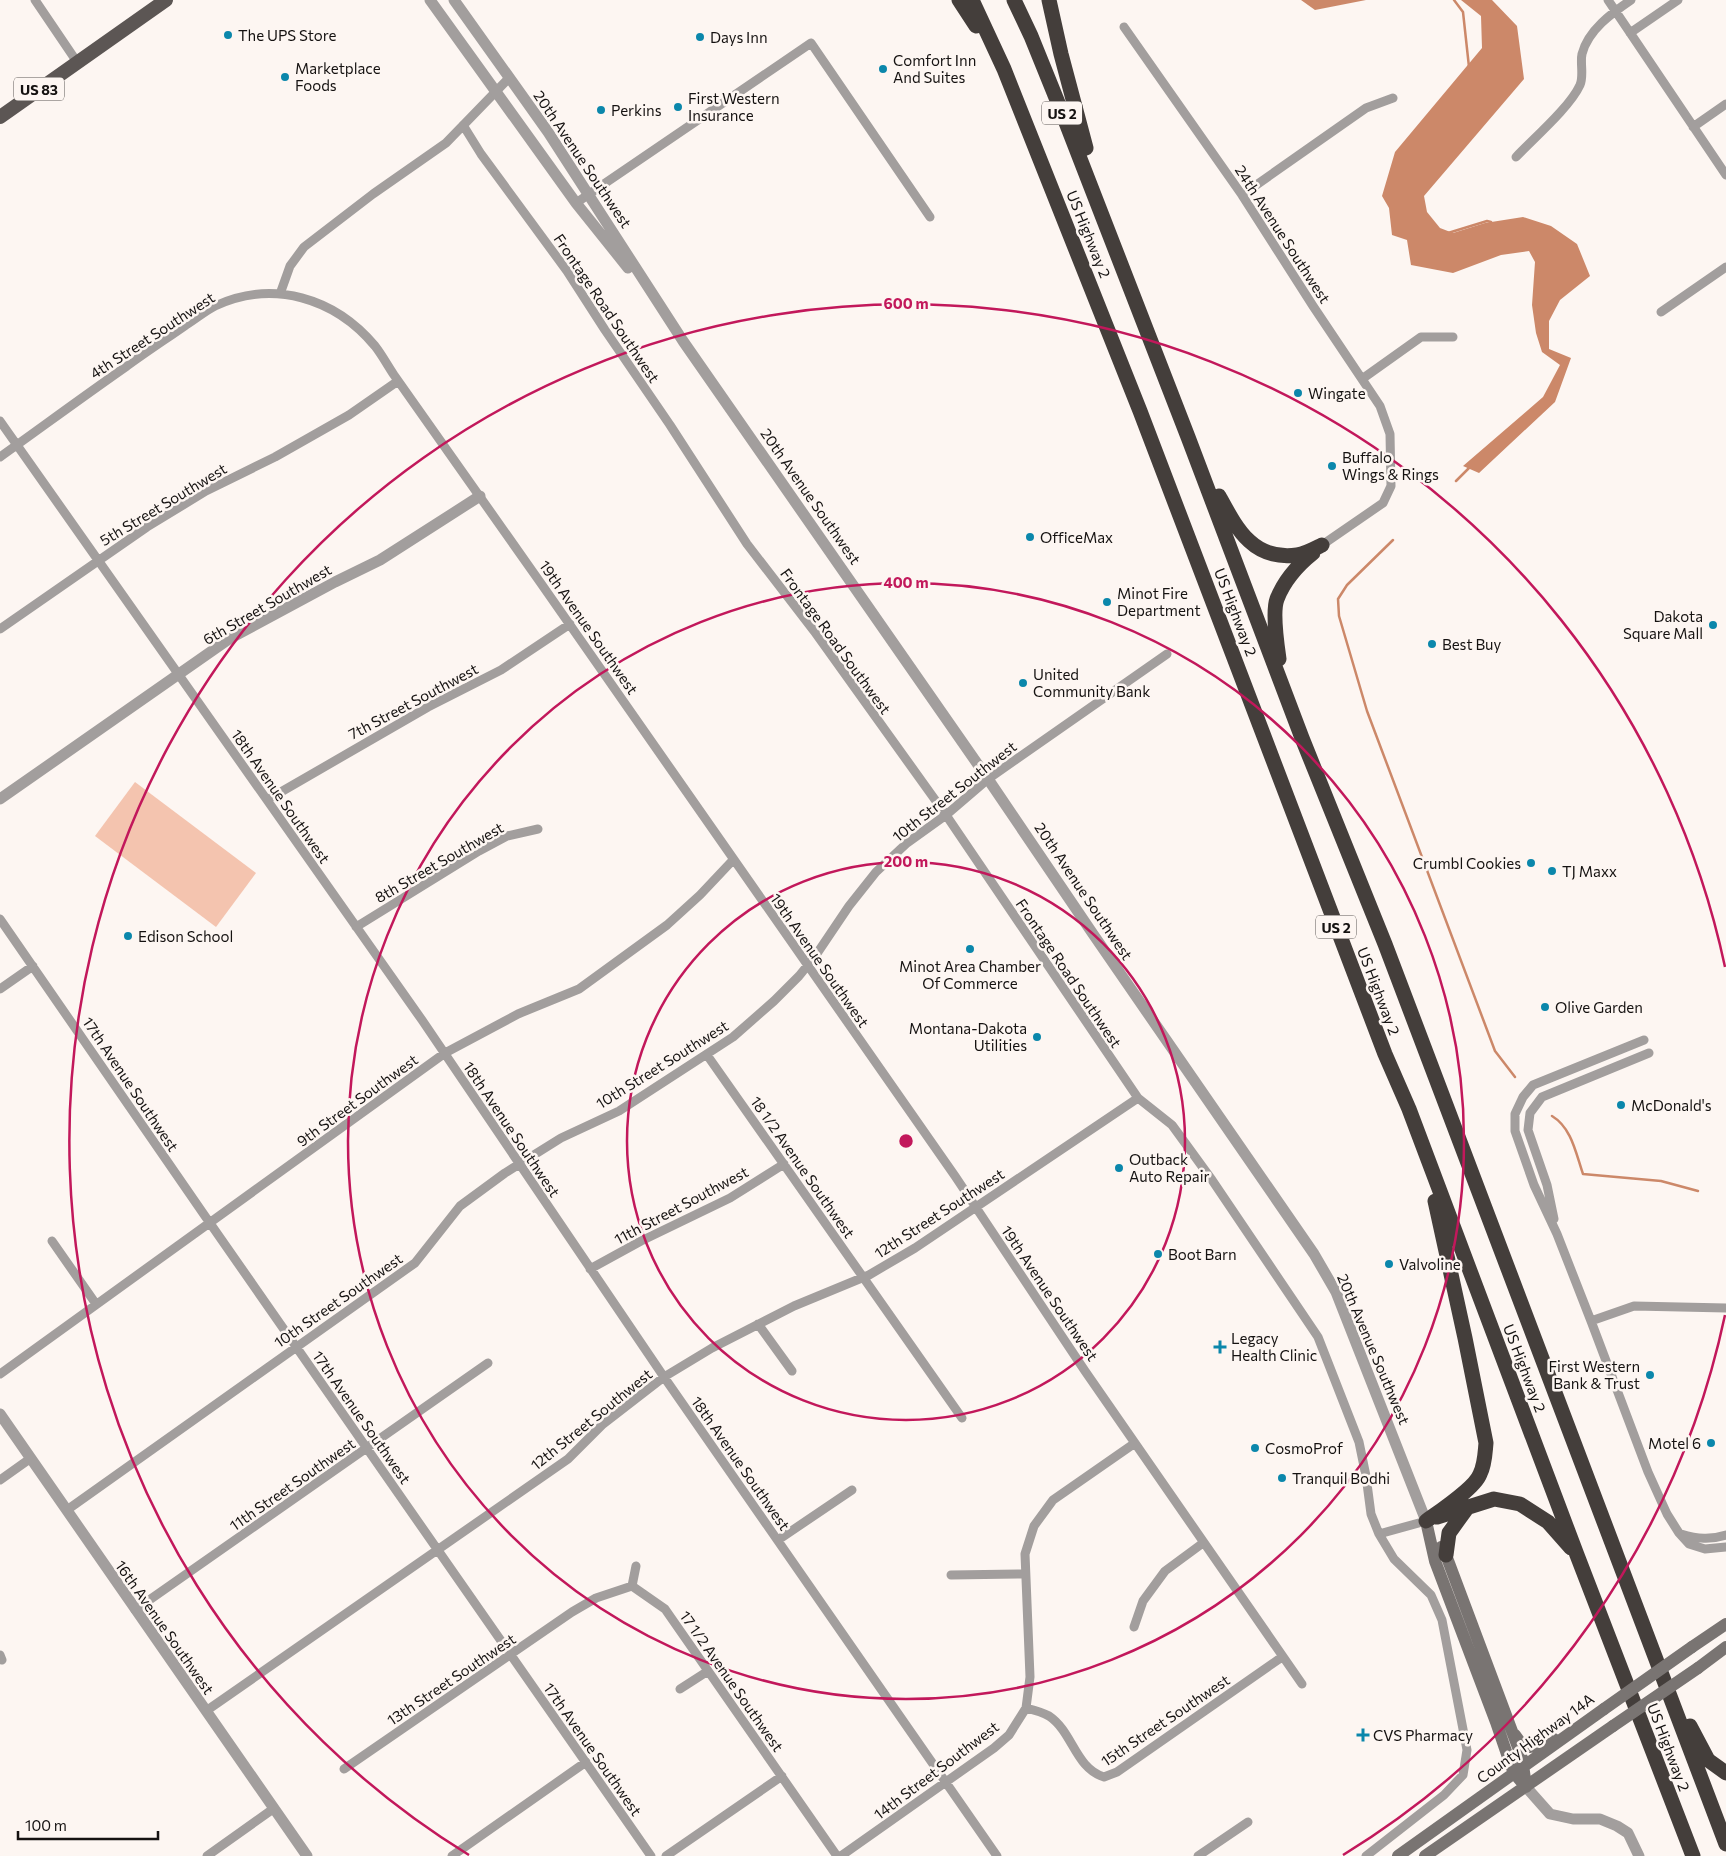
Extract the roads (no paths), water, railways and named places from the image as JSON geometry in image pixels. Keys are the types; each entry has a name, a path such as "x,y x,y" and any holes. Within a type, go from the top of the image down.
{"highway":[{"path":"959,0 971,18 1016,101"},
{"name":"US Highway 2","path":"972,0 1016,101 1147,429 1384,1054 1409,1109 1693,1856"},
{"name":"US Highway 2","path":"1014,0 1031,36 1107,226 1283,689 1385,944 1726,1844"},
{"path":"1049,0 1081,133 1098,187 1107,226"},
{"path":"1188,437 1240,533 1252,544 1273,555 1298,555 1322,545"},
{"path":"1283,689 1276,638 1276,601 1289,576 1322,545"},
{"path":"1409,1109 1439,1218 1486,1443 1485,1459 1480,1476 1457,1498 1426,1521"},
{"path":"1426,1521 1494,1499 1520,1504 1548,1522 1577,1555"},
{"path":"1446,1555 1449,1533 1467,1508"},
{"path":"1663,1675 1708,1760 1726,1773"}],"main road":[{"name":"US 83","path":"0,117 166,0"},
{"name":"20th Avenue Southwest","path":"1426,1521 1446,1555 1522,1758 1518,1770"},
{"name":"20th Avenue Southwest","path":"1426,1521 1435,1561 1526,1787"},
{"name":"County Highway 14A","path":"1398,1856 1604,1708 1726,1624"},
{"path":"1425,1856 1724,1649"},
{"path":"1510,1729 1520,1742 1529,1747 1544,1744 1580,1725"}],"street":[{"path":"35,0 78,62"},
{"name":"20th Avenue Southwest","path":"430,0 576,203 662,309"},
{"name":"20th Avenue Southwest","path":"454,0 548,132 662,309 988,778 1098,942 1314,1254 1336,1292 1426,1521"},
{"path":"1608,0 1726,175"},
{"path":"1516,157 1570,101 1581,83 1582,54 1593,32 1615,11 1631,0"},
{"path":"1630,33 1678,0"},
{"name":"24th Avenue Southwest","path":"1124,27 1242,195 1380,406 1390,434 1391,486 1382,503 1322,545"},
{"path":"576,203 811,43 930,217"},
{"path":"280,294 290,266 304,247 446,143 509,78"},
{"path":"1242,195 1366,108 1393,98"},
{"path":"1693,127 1726,104"},
{"name":"Frontage Road Southwest","path":"463,125 481,154 567,270 748,544 814,631 946,815 1138,1098 1172,1125 1212,1180 1318,1337 1359,1442 1371,1514 1379,1534 1394,1559 1431,1595 1442,1620 1467,1750 1462,1775 1444,1795 1366,1856"},
{"path":"1661,312 1726,267"},
{"name":"4th Street Southwest","path":"0,457 137,359 214,307 236,299 267,293 280,294"},
{"name":"19th Avenue Southwest","path":"280,294 291,294 318,302 341,314 375,347 976,1207 1135,1443 1302,1684"},
{"path":"1362,379 1421,336 1453,337"},
{"name":"5th Street Southwest","path":"0,629 147,527 206,491 275,457 349,415 398,381"},
{"name":"18th Avenue Southwest","path":"0,421 444,1053 664,1377 997,1856"},
{"name":"6th Street Southwest","path":"0,799 230,639 327,586 380,560 480,496"},
{"name":"7th Street Southwest","path":"267,800 420,712 502,670 570,624"},
{"name":"10th Street Southwest","path":"66,1510 414,1263 460,1206 519,1163 561,1138 619,1111 733,1037 793,982 807,966 849,906 876,872 907,843 946,815 988,778 1166,654"},
{"name":"8th Street Southwest","path":"356,927 479,851 508,836 538,828"},
{"name":"9th Street Southwest","path":"0,1374 444,1053 518,1014 579,989 667,925 700,895 733,860"},
{"name":"17th Avenue Southwest","path":"0,919 651,1856"},
{"path":"0,989 33,966"},
{"path":"1644,1040 1533,1085 1523,1097 1515,1114 1515,1131 1534,1185 1557,1234 1648,1472 1667,1514 1679,1533 1689,1544 1705,1549 1726,1547"},
{"path":"1557,1234 1547,1185 1528,1130 1530,1113 1542,1097 1649,1053"},
{"name":"18 1/2 Avenue Southwest","path":"707,1055 962,1418"},
{"name":"12th Street Southwest","path":"206,1711 568,1459 602,1425 664,1377 712,1348 758,1324 794,1306 864,1277 915,1248 1138,1098"},
{"name":"11th Street Southwest","path":"590,1269 641,1241 730,1198 784,1164"},
{"path":"52,1241 96,1304"},
{"path":"1591,1321 1634,1306 1726,1308"},
{"path":"758,1324 792,1371"},
{"name":"11th Street Southwest","path":"136,1610 488,1363"},
{"name":"16th Avenue Southwest","path":"0,1414 307,1856"},
{"name":"14th Street Southwest","path":"841,1856 994,1748 1009,1735 1026,1708 1030,1677 1025,1554 1034,1526 1053,1500 1135,1443"},
{"path":"0,1480 31,1458"},
{"path":"778,1540 852,1490"},
{"path":"1379,1534 1426,1521"},
{"path":"1679,1533 1695,1538 1712,1540 1726,1535"},
{"path":"1134,1627 1143,1601 1165,1571 1203,1542"},
{"path":"632,1586 636,1566"},
{"path":"951,1575 1025,1574"},
{"name":"13th Street Southwest","path":"344,1769 511,1656 572,1612 596,1598 632,1586"},
{"name":"17 1/2 Avenue Southwest","path":"632,1586 665,1609 837,1856"},
{"name":"15th Street Southwest","path":"1026,1708 1050,1717 1059,1726 1086,1766 1094,1774 1104,1777 1117,1772 1282,1657"},
{"path":"680,1689 708,1671"},
{"path":"452,1856 586,1762"},
{"path":"666,1856 782,1776"},
{"name":"20th Avenue Southwest","path":"1526,1787 1550,1814 1573,1819 1600,1819 1617,1826 1628,1833 1640,1856"},
{"path":"208,1856 273,1809"},
{"path":"1198,1856 1248,1822"}],"waterway":[{"path":"1454,0 1463,12 1469,67"},
{"path":"1448,233 1487,221 1491,222"},
{"path":"1456,481 1469,468"},
{"path":"1393,540 1347,585 1338,599 1339,616 1367,711 1495,1051 1515,1077"},
{"path":"1552,1116 1559,1121 1569,1134 1583,1174 1661,1181 1698,1191"}],"place":[{"name":"The UPS Store","path":"228,35"},
{"name":"Days Inn","path":"700,37"},
{"name":"Comfort Inn And Suites","path":"883,69"},
{"name":"Marketplace Foods","path":"285,77"},
{"name":"First Western Insurance","path":"678,107"},
{"name":"Perkins","path":"601,110"},
{"name":"Wingate","path":"1298,393"},
{"name":"Buffalo Wings & Rings","path":"1332,466"},
{"name":"OfficeMax","path":"1030,537"},
{"name":"Minot Fire Department","path":"1107,602"},
{"name":"Dakota Square Mall","path":"1713,625"},
{"name":"Best Buy","path":"1432,644"},
{"name":"United Community Bank","path":"1023,683"},
{"name":"Crumbl Cookies","path":"1531,863"},
{"name":"TJ Maxx","path":"1552,871"},
{"name":"Edison School","path":"128,936"},
{"name":"Minot Area Chamber Of Commerce","path":"970,949"},
{"name":"Olive Garden","path":"1545,1007"},
{"name":"Montana-Dakota Utilities","path":"1037,1037"},
{"name":"McDonald's","path":"1621,1105"},
{"name":"Outback Auto Repair","path":"1119,1168"},
{"name":"Boot Barn","path":"1158,1254"},
{"name":"Valvoline","path":"1389,1264"},
{"name":"Legacy Health Clinic","path":"1220,1347"},
{"name":"First Western Bank & Trust","path":"1650,1375"},
{"name":"Motel 6","path":"1711,1443"},
{"name":"CosmoProf","path":"1255,1448"},
{"name":"Tranquil Bodhi","path":"1282,1478"},
{"name":"CVS Pharmacy","path":"1363,1735"}]}
